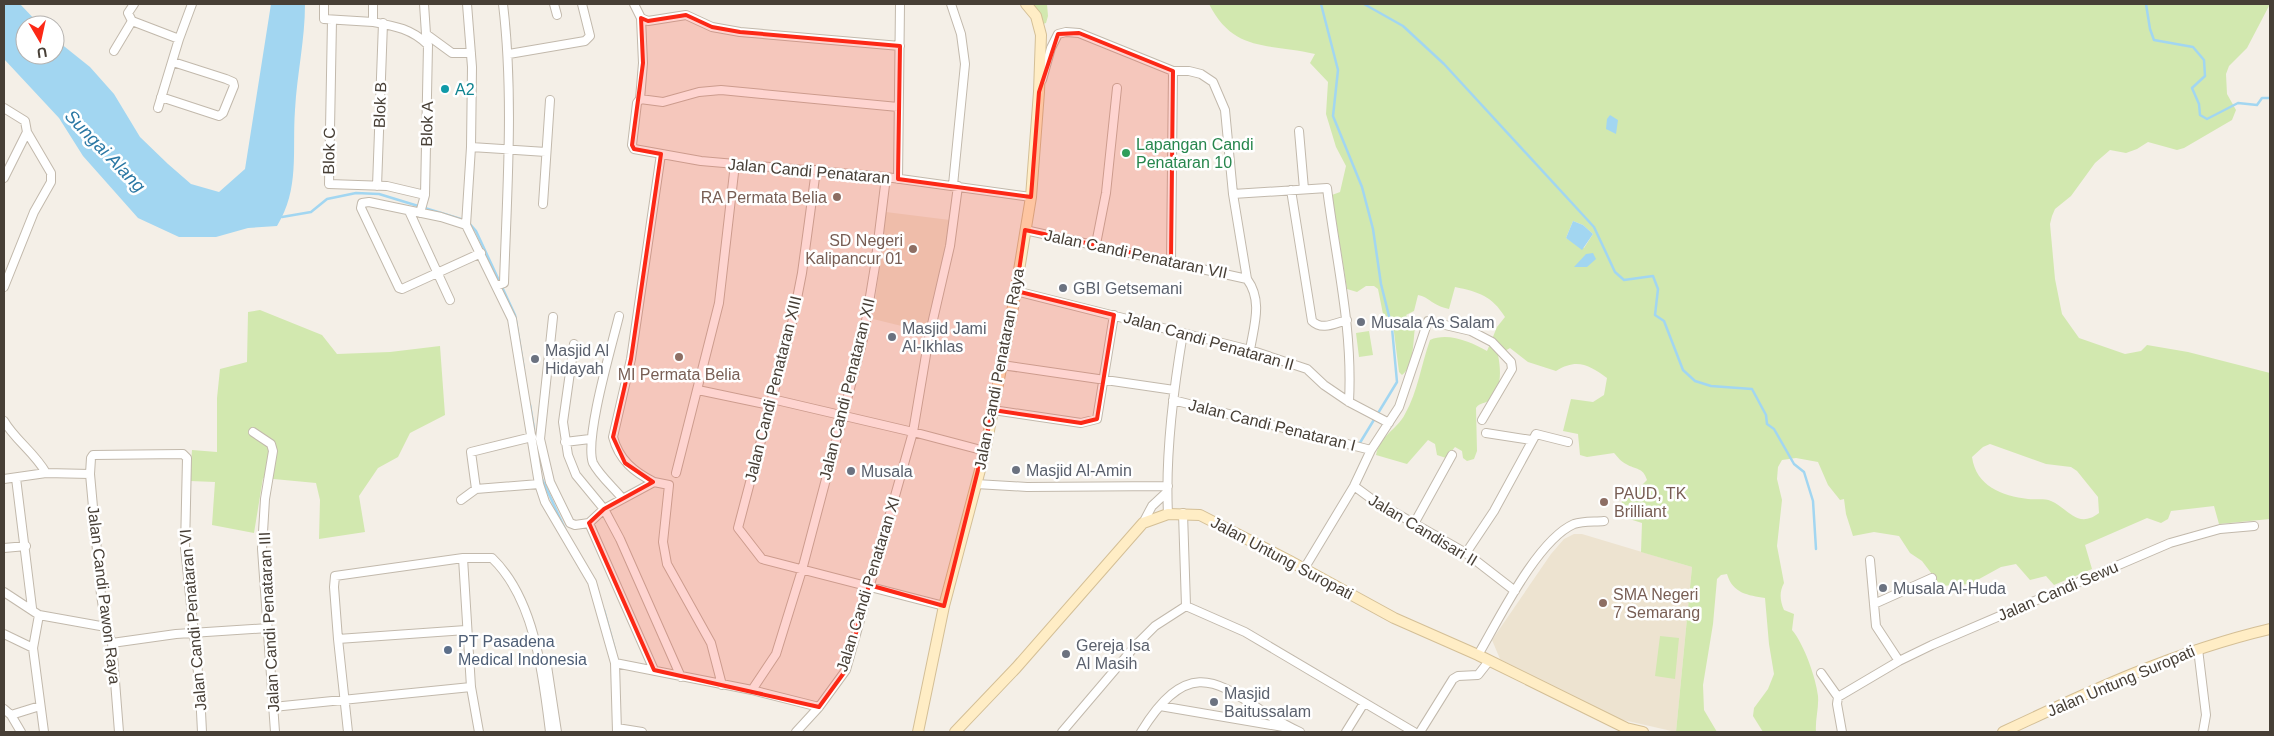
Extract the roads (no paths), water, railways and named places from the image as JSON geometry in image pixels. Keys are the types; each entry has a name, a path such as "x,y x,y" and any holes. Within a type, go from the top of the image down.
{"main road":[{"name":"Jalan Candi Penataran Raya","path":"918,732 944,606 985,452 1016,291 1031,197 1039,92 1041,35 1036,16 1026,4"},
{"name":"Jalan Untung Suropati","path":"955,732 1016,668 1143,524 1168,514 1183,513 1200,515 1394,618 1478,655 1625,730 1644,732"},
{"name":"Jalan Untung Suropati","path":"2003,732 2102,686 2198,649 2270,629"}],"street":[{"path":"134,4 128,13 132,21 179,39"},
{"path":"158,108 192,4"},
{"path":"324,4 328,20 383,23"},
{"path":"373,4 373,22"},
{"path":"424,4 426,34 452,53 471,53"},
{"path":"467,4 471,53 471,147 467,222 481,252 500,285 512,319 539,484 545,502 592,582 615,663 617,730 642,732"},
{"path":"500,285 509,150 509,54 503,4"},
{"path":"554,4 557,15"},
{"path":"509,54 585,41 590,36 590,30 582,4"},
{"path":"634,4 642,18 643,62 639,101 664,102 699,92 720,90 898,107"},
{"path":"898,179 900,4"},
{"name":"Jalan Candi Penataran XI","path":"796,732 819,708 846,670 912,432 929,337 950,246 965,64 961,34 950,4"},
{"path":"642,18 648,21 686,15 712,27 740,32 900,46"},
{"name":"Blok C","path":"328,20 329,184 377,186 423,205"},
{"path":"114,52 132,21"},
{"name":"Blok B","path":"377,186 383,23"},
{"name":"Blok A","path":"383,23 397,25 417,34 428,45 423,205"},
{"path":"1039,92 1053,41 1058,34 1066,32 1079,34 1121,48 1173,70 1201,74 1213,82 1221,96 1225,110 1233,194 1247,279 1254,289 1258,305 1250,350"},
{"path":"162,97 219,116 223,113 234,86 233,82 226,79 174,62"},
{"path":"1171,261 1173,70"},
{"path":"1096,244 1106,193 1117,88"},
{"path":"543,204 550,100"},
{"name":"Jalan Candi Penataran","path":"639,101 632,145 634,149 735,164 886,177 1031,197"},
{"path":"4,108 25,122 28,132 51,173 49,187 34,212 4,287"},
{"path":"1299,131 1304,189"},
{"path":"4,178 28,132"},
{"path":"471,147 546,152"},
{"path":"661,154 631,359 613,437 616,448 626,463 637,473 654,482 669,485 663,542 666,564 710,643 722,685"},
{"path":"676,473 719,303 735,164"},
{"name":"Jalan Candi Penataran XIII","path":"802,570 762,558 738,528 799,291 816,170"},
{"name":"Jalan Candi Penataran XII","path":"752,690 776,654 802,570 863,339 875,266 886,177"},
{"path":"1233,194 1327,188 1347,320 1351,362 1349,402"},
{"path":"1291,190 1312,321 1317,326 1322,327 1347,320"},
{"path":"467,222 423,205 409,211 364,202 361,208 399,288 402,289 481,252"},
{"path":"409,211 450,300"},
{"name":"Jalan Candi Penataran VII","path":"1025,230 1096,244 1247,279"},
{"name":"Jalan Candi Penataran II","path":"1016,291 1250,350 1307,369 1324,385 1349,402 1385,421"},
{"path":"993,410 1081,423 1093,422 1097,419 1114,315"},
{"path":"619,316 590,439 594,464 622,498"},
{"path":"553,317 540,439 550,482 570,523 575,525 589,523 604,509 654,482"},
{"path":"1304,569 1354,486 1385,421 1399,407 1426,324 1430,320 1470,331 1492,342 1511,362 1512,369 1482,420"},
{"path":"1168,514 1167,489 1173,400 1183,333"},
{"path":"574,344 563,422 565,442 576,475 604,509 628,555 681,677"},
{"path":"1002,365 1174,390"},
{"path":"698,390 842,415 985,452"},
{"name":"Jalan Candi Penataran I","path":"1173,400 1371,450"},
{"path":"4,421 7,434 39,461 46,473"},
{"name":"Jalan Candi Penataran III","path":"253,432 270,444 273,451 265,499 262,549 275,732"},
{"path":"1486,433 1531,440"},
{"path":"1466,553 1494,511 1531,440 1539,433 1568,442"},
{"path":"476,489 471,452 532,437"},
{"path":"565,442 590,439"},
{"name":"Jalan Candi Penataran VI","path":"91,458 93,455 186,455 185,548 200,692 202,732"},
{"path":"1415,522 1452,455"},
{"name":"Jalan Candi Pawon Raya","path":"91,458 90,474 101,595 106,627 112,643 119,732"},
{"path":"4,479 46,473 90,474"},
{"path":"16,478 26,546 32,608"},
{"path":"461,500 476,489 539,484"},
{"path":"976,484 1027,487 1167,489"},
{"name":"Jalan Candisari II","path":"1354,486 1373,500 1415,522 1466,553 1515,591"},
{"path":"1143,524 1152,506 1167,489"},
{"path":"1183,513 1186,606"},
{"path":"1478,655 1515,591 1551,540 1575,524 1604,522"},
{"path":"589,523 654,670"},
{"name":"Jalan Candi Sewu","path":"1838,697 1899,661 2170,543 2220,529 2254,526"},
{"path":"4,548 26,546"},
{"path":"463,558 471,687 479,732"},
{"path":"348,732 343,700 334,587 335,576 463,558 492,558 507,574 514,586 531,626 550,732"},
{"path":"1870,560 1876,626 1899,661"},
{"path":"802,570 944,606"},
{"path":"1874,604 1932,578"},
{"path":"4,592 32,608 39,615 106,627"},
{"path":"1186,606 1246,632 1414,732"},
{"path":"1062,732 1136,645 1155,626 1186,606"},
{"path":"39,615 33,648 44,732"},
{"path":"112,643 194,633 268,628"},
{"path":"338,639 466,630"},
{"path":"4,634 33,648"},
{"path":"2198,649 2206,715 2202,732"},
{"path":"1420,732 1453,679 1458,676 1478,675 1489,661"},
{"path":"615,663 752,690 819,708"},
{"path":"547,666 557,732"},
{"path":"1822,673 1838,697 1837,704 1842,732"},
{"path":"1141,732 1160,706 1184,686 1214,682 1297,731"},
{"path":"273,707 471,687"},
{"path":"1346,732 1364,703"},
{"path":"11,715 40,706"},
{"path":"1160,706 1297,731"},
{"path":"4,708 11,715 21,732"}],"water":[{"name":"Sungai Alang","path":"4,4 20,4 30,15 15,15 15,65 65,65 65,47 90,67 114,94 140,137 168,164 191,184 219,192 245,169 271,4 305,4 304,31 295,110 294,170 289,198 277,226 248,228 216,237 179,237 138,218 83,156 59,118 4,59"},
{"path":"1610,115 1618,120 1616,134 1606,129 1607,119"},
{"path":"1573,221 1583,225 1593,234 1582,250 1566,238"},
{"path":"1593,253 1596,259 1587,267 1574,267 1586,254"}],"waterway":[{"path":"1321,4 1338,70 1333,116 1362,187 1373,229 1381,284 1392,328 1397,382 1358,446"},
{"path":"1364,4 1403,26 1444,64 1594,227 1615,272 1624,280 1653,276 1658,289 1655,315 1664,321 1683,370 1695,381 1711,386 1752,389 1766,415 1767,424 1774,429 1794,464 1804,472 1813,501 1816,549"},
{"path":"2146,4 2150,29 2154,40 2193,47 2204,60 2205,76 2192,88 2199,104 2200,115 2207,119 2238,103 2257,105 2262,98 2270,98"},
{"path":"282,217 311,212 327,199 356,193 379,194 464,220"},
{"path":"469,223 476,231 515,315 524,370"},
{"path":"530,405 534,429"},
{"path":"542,479 565,529"},
{"path":"604,610 615,650"}],"place":[{"name":"A2","path":"445,89"},
{"name":"Lapangan Candi Penataran 10","path":"1126,153"},
{"name":"RA Permata Belia","path":"837,197"},
{"name":"SD Negeri Kalipancur 01","path":"913,249"},
{"name":"GBI Getsemani","path":"1063,288"},
{"name":"Musala As Salam","path":"1361,322"},
{"name":"Masjid Jami Al-Ikhlas","path":"892,337"},
{"name":"MI Permata Belia","path":"679,357"},
{"name":"Masjid Al Hidayah","path":"535,359"},
{"name":"Masjid Al-Amin","path":"1016,470"},
{"name":"Musala","path":"851,471"},
{"name":"PAUD, TK Brilliant","path":"1604,502"},
{"name":"Musala Al-Huda","path":"1883,588"},
{"name":"SMA Negeri 7 Semarang","path":"1603,603"},
{"name":"PT Pasadena Medical Indonesia","path":"448,650"},
{"name":"Gereja Isa Al Masih","path":"1066,654"},
{"name":"Masjid Baitussalam","path":"1214,702"}]}
